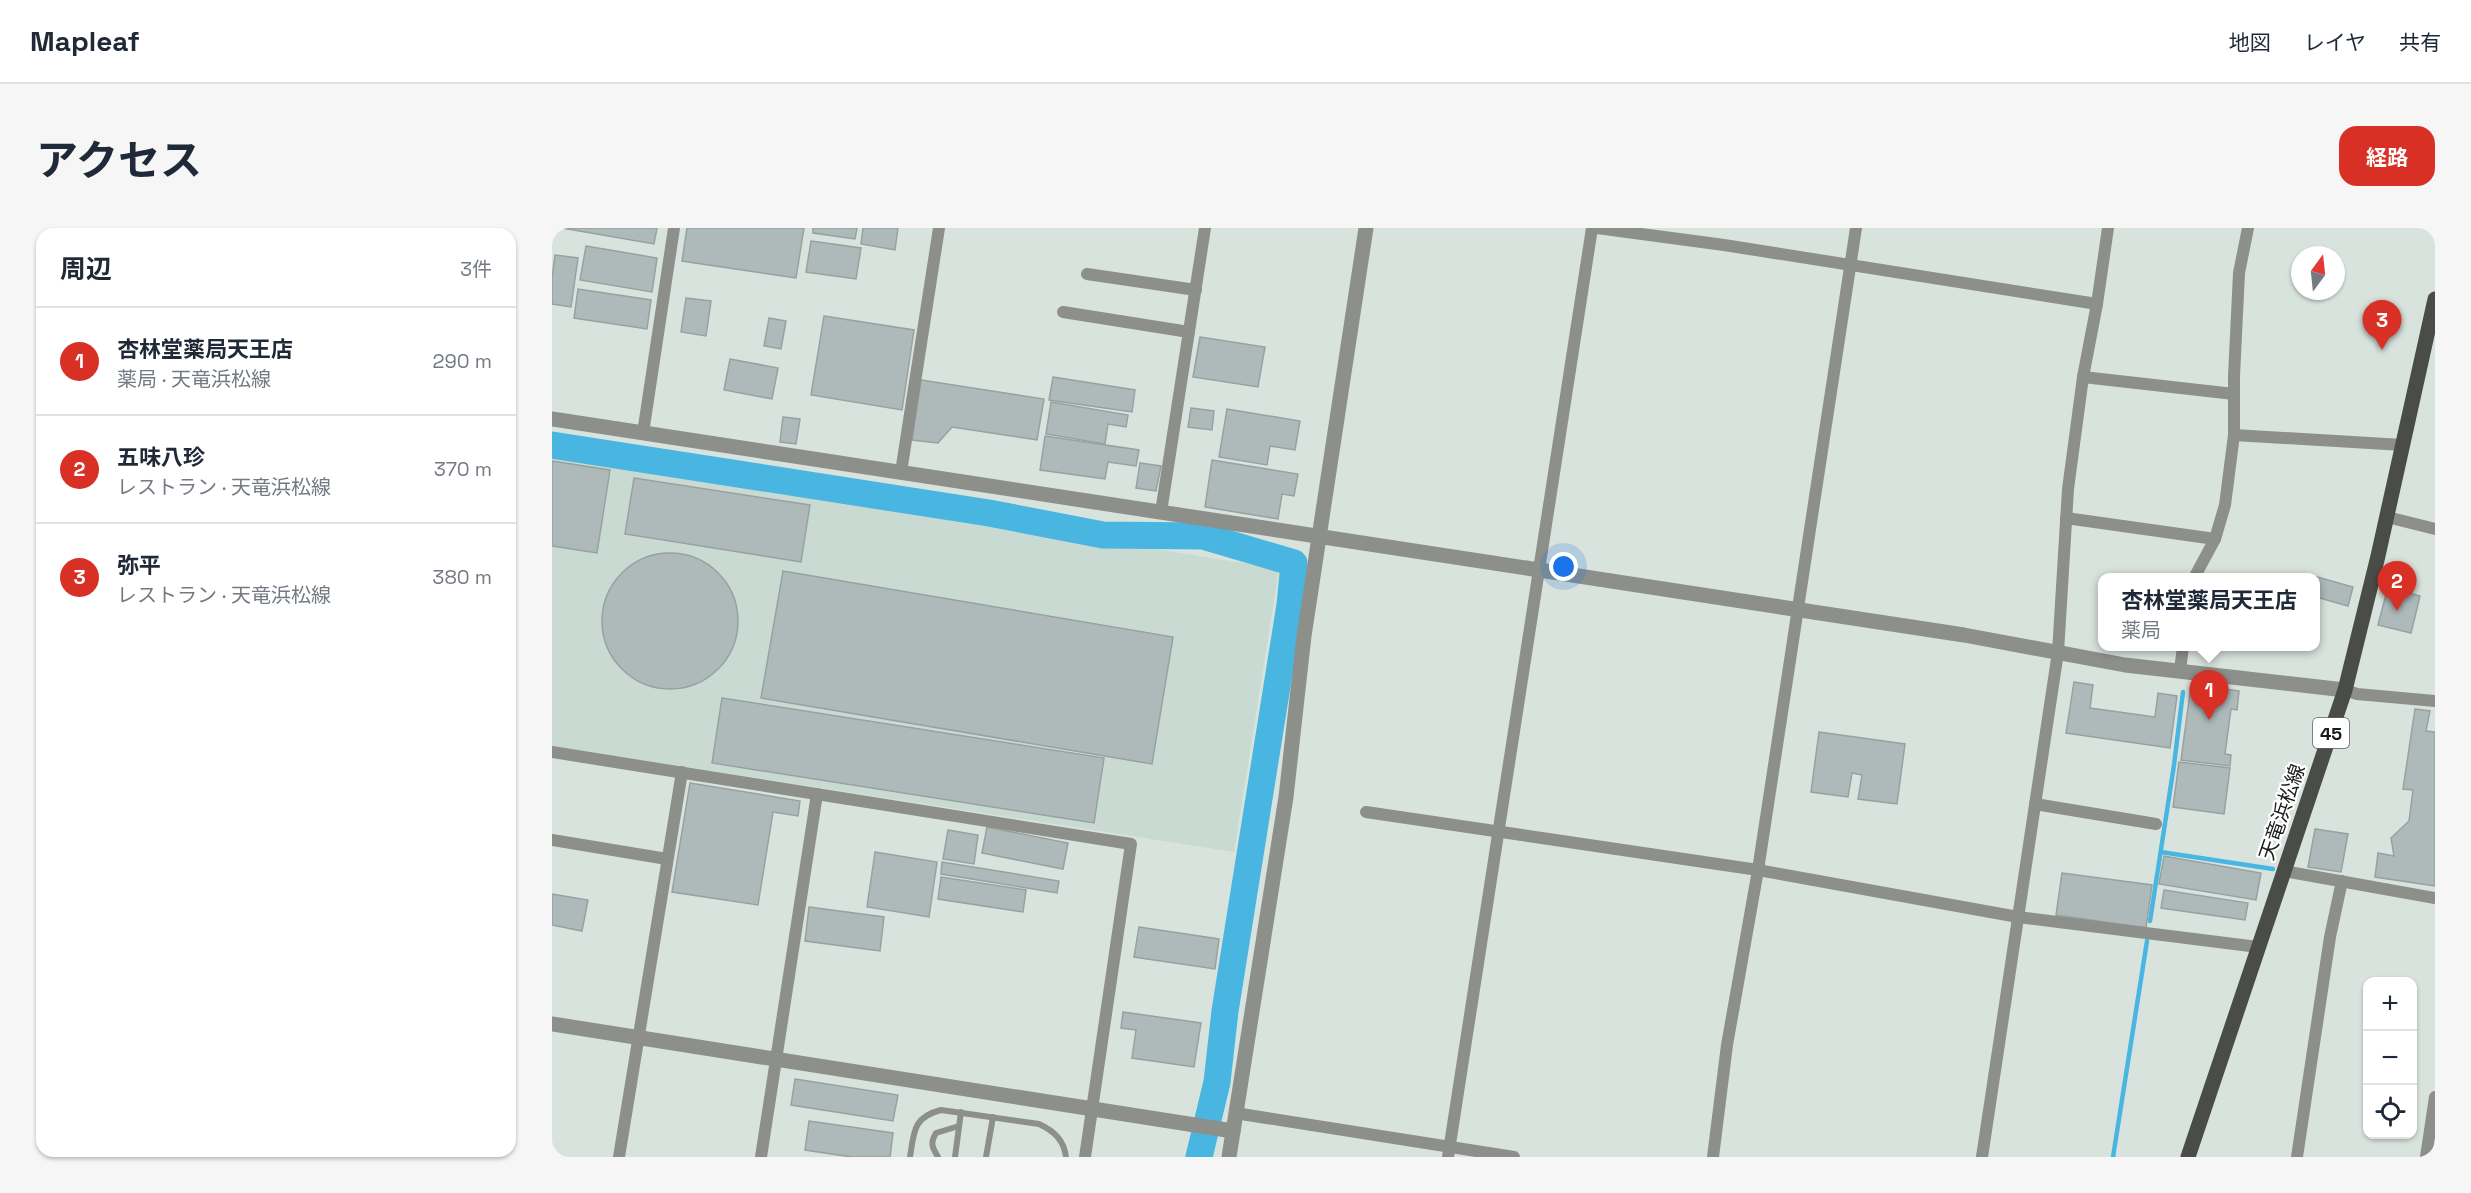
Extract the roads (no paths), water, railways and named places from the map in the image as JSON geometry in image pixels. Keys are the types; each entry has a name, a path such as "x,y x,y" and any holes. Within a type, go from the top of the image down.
{"main road":[{"name":"天竜浜松線","path":"2188,1157 2345,690 2431,336 2435,299"}],"street":[{"path":"644,433 674,228"},
{"path":"901,472 939,228"},
{"path":"1161,512 1205,228"},
{"path":"1229,1157 1286,797 1318,536 1366,228"},
{"path":"1449,1152 1592,228"},
{"path":"1597,228 1851,264 2097,304"},
{"path":"1713,1157 1727,1045 1758,870 1856,228"},
{"path":"1982,1157 2058,652 2066,518 2083,377 2108,228"},
{"path":"2197,573 2215,539 2224,505 2234,435 2239,273 2248,228"},
{"path":"1088,274 1196,290"},
{"path":"1063,312 1189,332"},
{"path":"2083,377 2234,394"},
{"path":"552,419 1964,635 2125,664 2345,690 2357,694 2435,700"},
{"path":"2234,435 2403,446"},
{"path":"2387,517 2435,529"},
{"path":"2066,518 2215,539"},
{"path":"2180,671 2182,651"},
{"path":"552,752 1131,844 1085,1157"},
{"path":"619,1157 682,772"},
{"path":"762,1157 817,794"},
{"path":"2035,804 2156,824"},
{"path":"1366,812 1758,870 2018,916 2258,947"},
{"path":"552,840 667,859"},
{"path":"2284,871 2435,898"},
{"path":"2297,1157 2330,937 2342,881"},
{"path":"552,1024 1233,1131"},
{"path":"2426,1157 2435,1097"},
{"path":"1235,1113 1449,1152 1514,1157"}],"lane":[{"path":"910,1157 917,1124 929,1113 941,1110 1039,1124 1061,1140 1066,1157"},
{"path":"955,1157 961,1112"},
{"path":"987,1157 993,1117"},
{"path":"938,1157 932,1148 932,1140 936,1133 959,1126"}],"waterway":[{"path":"552,445 989,513 1103,535 1203,536 1294,563 1290,605 1225,1011 1217,1082 1199,1157"},
{"path":"2150,921 2183,692"},
{"path":"2161,852 2273,869"},
{"path":"2113,1157 2147,941"}],"place":[{"name":"弥平","path":"2382,350"},
{"name":"五味八珍","path":"2397,611"},
{"name":"杏林堂薬局天王店","path":"2209,720"}]}
